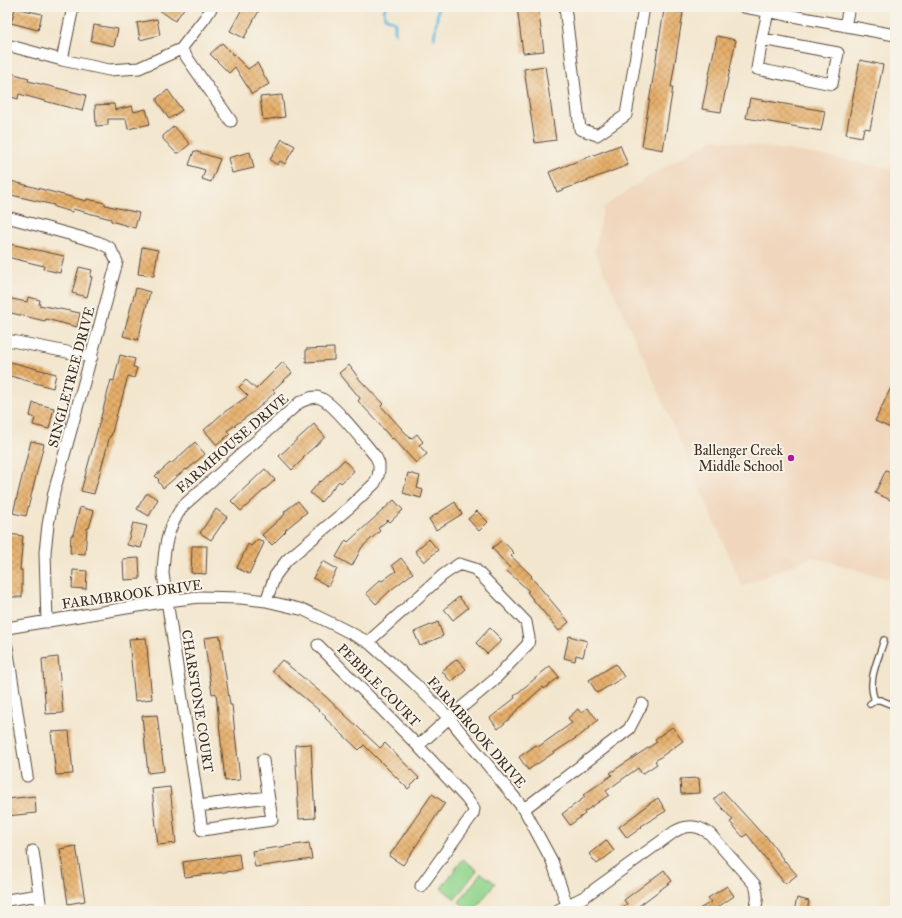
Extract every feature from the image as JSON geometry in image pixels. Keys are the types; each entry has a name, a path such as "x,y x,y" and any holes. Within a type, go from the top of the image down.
{"street":[{"path":"62,60 73,7"},
{"path":"7,45 62,60 109,70 139,68 181,49 212,7"},
{"path":"565,7 580,129 597,135 626,114 644,7"},
{"path":"744,7 895,35"},
{"path":"846,26 849,7"},
{"path":"762,39 838,53 832,84 757,70 762,39 768,12"},
{"path":"181,49 231,121"},
{"name":"SINGLETREE DRIVE","path":"7,217 98,242 110,248 117,262 92,358 54,492 45,552 47,622"},
{"path":"7,340 92,358"},
{"name":"FARMHOUSE DRIVE","path":"168,601 163,574 164,558 169,530 182,506 300,402 314,397 321,398 338,412 376,457 379,464 378,476 375,483 350,507 287,560 275,576 266,601"},
{"name":"PEBBLE COURT","path":"368,642 444,575 459,564 475,569 526,622 530,638 528,644 493,680 418,746"},
{"name":"FARMBROOK DRIVE","path":"7,628 199,597 241,598 266,601 304,610 337,626 368,642 414,683 449,718 524,809 552,861 568,908"},
{"name":"CHARSTONE COURT","path":"168,601 202,830 272,820 263,760"},
{"name":"PEBBLE COURT","path":"318,645 418,746 466,798 474,809 473,814 421,886"},
{"path":"7,647 27,776"},
{"path":"524,809 629,729 642,704"},
{"path":"198,806 268,797"},
{"path":"556,911 568,908 674,832 680,828 688,826 700,828 710,834 755,885 758,892 758,900 753,911"},
{"path":"33,851 41,909"},
{"path":"7,900 39,895"}],"lane":[{"path":"884,640 871,686 872,702 880,700 895,706"}],"shaded area":[{"name":"Ballenger Creek Middle School","path":"714,139 819,155 895,169 895,581 812,557 742,586 645,360 594,251 604,207 651,175"}],"green space":[{"path":"463,859 477,870 455,899 441,888"},
{"path":"481,873 495,883 474,911 472,911 459,902"}],"building":[{"path":"155,7 185,7 175,21"},
{"path":"243,7 261,7 244,38 230,31"},
{"path":"517,7 538,7 544,51 523,53"},
{"path":"15,8 42,14 38,30 11,23"},
{"path":"664,10 683,13 663,150 642,146"},
{"path":"157,19 160,35 140,40 137,23"},
{"path":"94,25 118,29 114,46 91,41"},
{"path":"717,36 736,40 721,112 702,109"},
{"path":"222,43 248,69 257,63 269,84 252,94 235,67 229,73 210,54"},
{"path":"860,60 883,65 870,129 864,128 862,137 846,134"},
{"path":"545,66 556,140 535,143 524,69"},
{"path":"7,72 29,78 28,81 86,95 82,111 19,94 18,99 8,96 10,90 7,89"},
{"path":"168,90 182,110 169,119 157,101 157,98"},
{"path":"282,95 285,117 263,120 260,97"},
{"path":"750,98 825,111 821,131 746,118"},
{"path":"114,104 115,110 132,106 134,112 146,109 150,124 128,129 126,119 108,119 108,125 96,126 95,105"},
{"path":"174,126 190,144 179,153 176,153 163,139 163,136"},
{"path":"282,139 295,146 285,164 280,161 277,165 270,160"},
{"path":"620,145 628,165 557,192 549,172"},
{"path":"194,151 220,159 211,182 202,179 205,170 189,165"},
{"path":"250,152 254,168 232,173 228,158"},
{"path":"7,180 86,201 87,199 105,203 105,205 139,213 135,228 111,221 111,219 73,209 72,212 54,207 54,205 7,194"},
{"path":"10,244 64,256 60,273 43,269 44,266 7,257"},
{"path":"142,247 158,250 154,276 138,274"},
{"path":"79,267 92,270 90,277 92,277 87,297 72,293"},
{"path":"136,288 150,292 138,340 123,336"},
{"path":"28,297 40,300 39,305 80,313 77,327 46,319 45,321 7,312 7,298 27,302"},
{"path":"334,348 334,360 306,362 306,349"},
{"path":"120,355 135,359 133,367 137,368 134,378 128,376 94,494 81,491 111,380 114,381"},
{"path":"7,361 56,374 53,388 7,375"},
{"path":"283,362 292,373 273,390 275,392 256,410 227,431 230,434 217,445 204,430 223,413 248,396 239,387 246,380 256,389"},
{"path":"349,365 360,380 383,404 381,406 411,439 417,434 423,442 419,445 427,454 416,463 358,401 360,398 339,373"},
{"path":"895,379 895,430 875,421"},
{"path":"33,403 54,408 49,429 33,425 35,418 30,416"},
{"path":"314,424 325,437 303,457 304,458 292,470 279,456"},
{"path":"31,441 44,444 26,516 13,513"},
{"path":"195,442 205,454 163,488 155,476 170,463 171,464"},
{"path":"344,460 354,471 341,483 339,481 321,502 310,493 320,481 321,482"},
{"path":"265,469 275,480 241,511 231,501"},
{"path":"886,470 895,474 895,502 875,493"},
{"path":"408,473 420,476 417,488 423,490 421,498 403,493"},
{"path":"146,494 158,499 149,516 137,509"},
{"path":"394,500 403,510 390,522 388,520 378,528 380,531 362,547 352,566 336,557 346,540 348,542"},
{"path":"298,501 307,512 285,530 286,531 272,545 262,535 285,514 284,512"},
{"path":"455,502 462,514 436,530 429,519"},
{"path":"80,507 94,511 89,528 87,528 85,554 70,553 71,535 73,535"},
{"path":"216,509 227,517 211,540 200,533"},
{"path":"477,511 488,522 479,531 468,519"},
{"path":"133,523 147,526 141,548 127,545"},
{"path":"9,534 23,536 20,570 22,570 22,597 8,597 9,554 7,554 7,546"},
{"path":"258,539 264,543 249,574 237,568 248,544 251,546"},
{"path":"429,539 438,550 424,562 415,551"},
{"path":"502,540 514,553 511,556 532,576 531,577 569,622 559,631 527,592 529,591 507,571 510,568 492,548"},
{"path":"192,546 207,546 206,574 191,573"},
{"path":"139,558 140,579 124,580 123,559"},
{"path":"401,558 413,573 392,589 376,604 366,593 380,580 382,581 396,571 392,565"},
{"path":"323,561 337,569 328,586 313,578"},
{"path":"73,570 87,571 86,589 72,588"},
{"path":"459,597 468,608 453,620 444,609"},
{"path":"438,622 443,636 420,646 414,632"},
{"path":"490,628 502,640 487,654 476,643"},
{"path":"220,636 230,705 232,705 240,780 225,781 216,693 212,694 204,638"},
{"path":"569,636 587,641 583,657 576,655 575,661 564,658"},
{"path":"146,638 152,699 135,701 129,639"},
{"path":"58,657 63,713 46,714 42,659"},
{"path":"457,659 466,669 451,682 442,671"},
{"path":"282,660 325,696 380,748 385,743 419,778 408,789 364,745 359,750 325,718 326,716 272,671"},
{"path":"616,664 624,677 597,693 589,680"},
{"path":"550,666 559,677 544,689 543,687 498,729 490,718 515,698 514,696"},
{"path":"587,708 598,720 582,734 528,770 519,757 536,745 538,747 572,723 568,718 578,709 581,713"},
{"path":"157,715 164,771 148,773 142,716"},
{"path":"672,727 683,741 655,761 657,764 642,774 638,768 606,791 609,795 584,812 585,814 570,825 562,814 585,797 583,795 612,775 610,773 657,742 655,739"},
{"path":"69,731 73,774 56,775 51,732"},
{"path":"311,744 315,818 299,819 295,745"},
{"path":"699,778 700,793 681,794 680,779"},
{"path":"170,787 176,843 158,845 152,789"},
{"path":"723,791 765,837 766,836 785,862 797,875 785,884 747,834 743,837 730,822 733,820 714,799"},
{"path":"432,794 445,803 403,865 389,856"},
{"path":"35,796 36,813 7,816 7,799"},
{"path":"658,798 666,811 641,826 642,827 627,838 619,827"},
{"path":"606,840 614,851 597,864 589,854"},
{"path":"309,843 312,859 255,867 252,851"},
{"path":"76,846 85,901 68,904 60,849"},
{"path":"239,854 241,870 185,877 183,862"},
{"path":"664,870 672,881 632,911 617,911 627,904 624,900"},
{"path":"727,886 734,896 712,911 696,911 711,902 708,898"},
{"path":"797,898 809,901 807,911 794,911"}],"waterway":[{"path":"386,7 384,11 385,17 395,22 395,33"},
{"path":"434,38 438,12 437,7"}],"place":[{"name":"Ballenger Creek Middle School","path":"791,458"}]}
